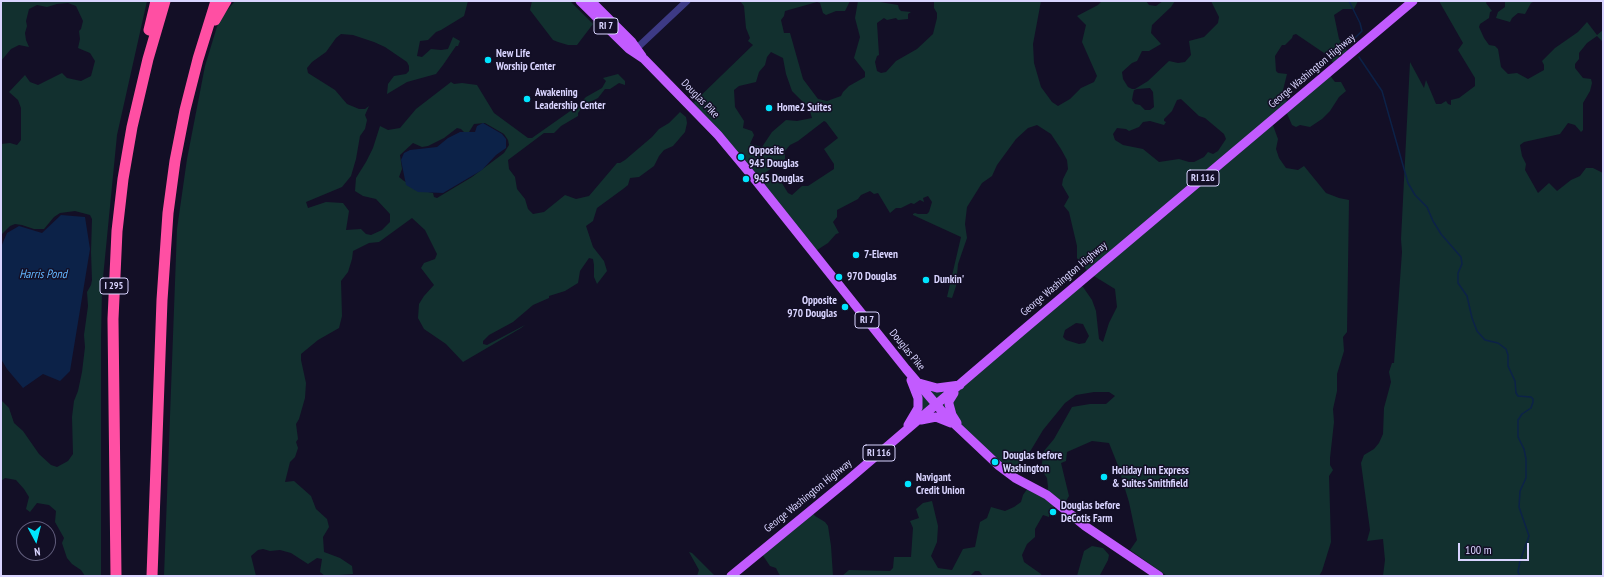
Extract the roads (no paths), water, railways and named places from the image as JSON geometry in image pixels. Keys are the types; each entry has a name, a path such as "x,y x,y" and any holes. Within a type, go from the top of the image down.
{"highway":[{"path":"128,144 136,84 156,1"},
{"name":"I 295","path":"116,576 114,296 119,214 128,144 146,65 165,1"},
{"path":"152,576 161,318 166,230 178,144 198,59 216,1"},
{"path":"198,59 216,18 226,1"}],"main road":[{"name":"Douglas Pike","path":"580,1 629,49 644,59"},
{"name":"Douglas Pike","path":"591,1 637,48 644,59 730,150 906,369 936,405 960,430 989,455 999,466 1015,478 1048,495 1085,526 1160,576"},
{"name":"George Washington Highway","path":"731,576 908,429 1413,1"},
{"path":"906,369 915,389 918,404 917,411 908,424 908,429"},
{"path":"918,383 937,388 960,385"},
{"path":"960,385 951,398 949,404 952,415 960,430"},
{"path":"908,429 916,422 931,417 944,420 960,430"}],"street":[{"path":"637,48 687,1"}],"water":[{"path":"483,123 502,134 506,139 506,148 496,155 482,170 443,193 418,192 406,185 401,160 404,153 410,150 437,147 448,138 460,132 475,132 477,126"},
{"name":"Harris Pond","path":"61,215 85,217 90,249 70,371 60,381 43,374 23,388 7,369 1,359 1,247 7,233 19,226 42,233"}],"waterway":[{"path":"1349,1 1360,23 1362,31 1355,38"},
{"path":"1359,57 1382,91 1408,183 1415,195 1427,207 1441,234 1461,257 1462,264 1458,273 1458,283 1467,296 1472,318 1477,331 1485,340 1498,343 1506,349 1508,355 1508,366 1515,381 1516,393 1518,396 1531,397 1533,399 1531,408 1522,414 1518,420 1518,437 1524,449 1526,459 1526,478 1520,491 1519,507 1529,536 1520,561 1518,572 1520,576"}],"place":[{"name":"New Life Worship Center","path":"488,60"},
{"name":"Awakening Leadership Center","path":"527,99"},
{"name":"Home2 Suites","path":"769,108"},
{"name":"Opposite 945 Douglas","path":"741,157"},
{"name":"945 Douglas","path":"746,179"},
{"name":"7-Eleven","path":"856,255"},
{"name":"970 Douglas","path":"839,277"},
{"name":"Dunkin'","path":"926,280"},
{"name":"Opposite 970 Douglas","path":"845,307"},
{"name":"Douglas before Washington","path":"995,462"},
{"name":"Holiday Inn Express & Suites Smithfield","path":"1104,477"},
{"name":"Navigant Credit Union","path":"908,484"},
{"name":"Douglas before DeCotis Farm","path":"1053,512"}]}
